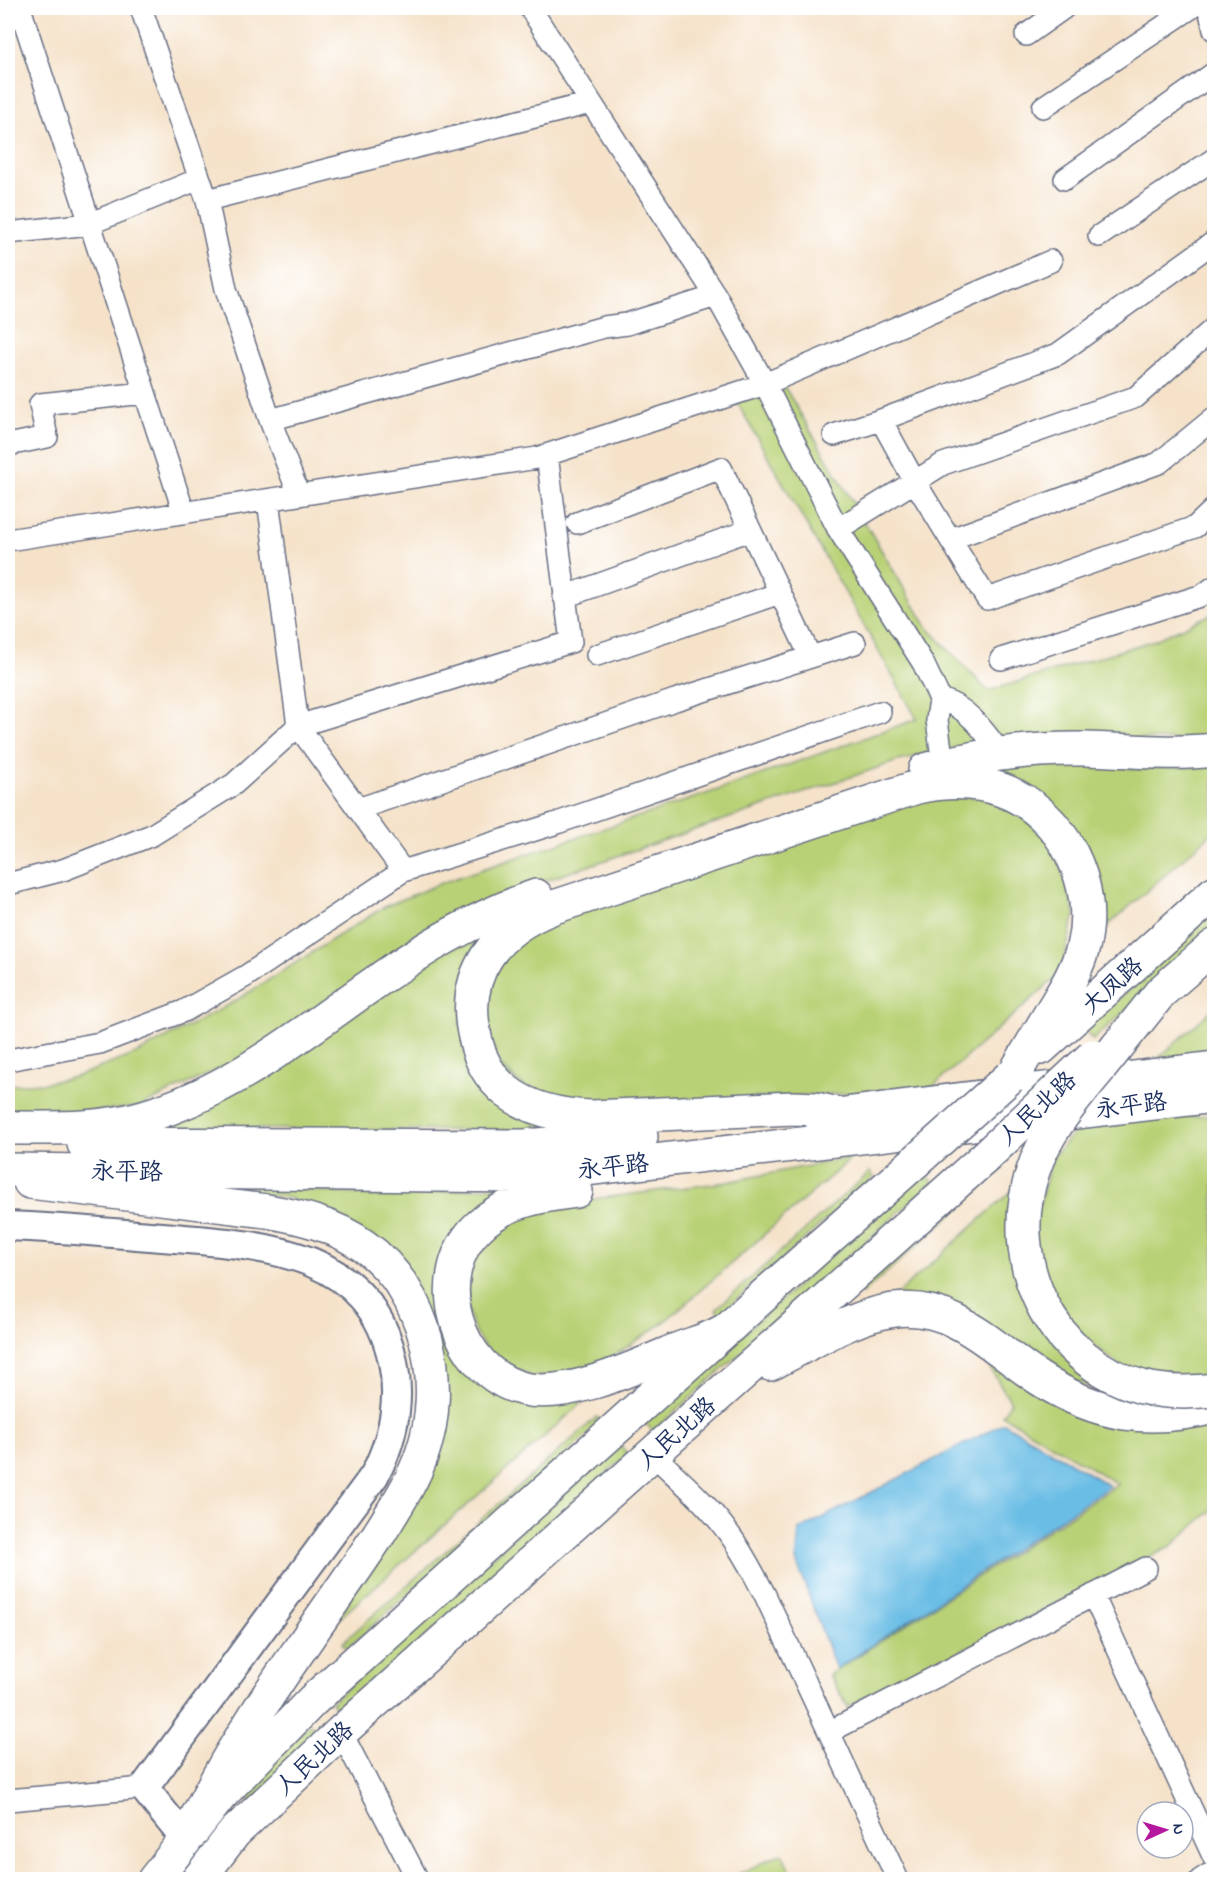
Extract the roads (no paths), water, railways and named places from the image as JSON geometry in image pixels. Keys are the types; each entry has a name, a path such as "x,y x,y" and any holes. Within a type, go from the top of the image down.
{"main road":[{"path":"8,1128 94,1127 128,1121 176,1106 251,1068 411,958 498,911 548,892 896,778 943,765 1001,754 1056,749 1163,753 1215,750"},
{"path":"843,1115 816,1109 794,1108 603,1118 561,1114 532,1106 501,1086 479,1053 473,1031 471,1006 478,974 486,956 504,936 523,921 554,907 917,787 952,782 981,784 1014,795 1034,807 1063,838 1077,867 1087,909 1085,934 1076,967 1014,1072"},
{"name":"大凤路","path":"1014,1072 1215,893"},
{"name":"大凤路","path":"1105,1052 1161,992 1215,946"},
{"path":"1105,1052 1054,1127 1036,1162 1026,1195 1023,1225 1028,1270 1042,1304 1055,1326 1081,1354 1102,1369 1126,1381 1153,1389 1183,1392 1215,1390"},
{"name":"人民北路","path":"198,1880 234,1833 341,1732 1105,1052"},
{"name":"人民北路","path":"154,1880 220,1796 312,1701 1014,1072"},
{"name":"永平路","path":"8,1143 525,1146 697,1132 843,1115 1211,1088"},
{"name":"永平路","path":"8,1170 525,1176 823,1143 1211,1088"},
{"path":"724,1331 593,1382 557,1391 525,1390 498,1378 476,1360 468,1348 457,1322 454,1307 456,1264 468,1238 478,1227 490,1217 521,1202 557,1193 705,1174 757,1163 823,1143"},
{"path":"8,1179 267,1211 328,1227 362,1244 387,1266 400,1282 410,1300 424,1336 430,1365 431,1410 425,1443 408,1487 372,1545 300,1648 230,1756 185,1839"},
{"path":"715,1398 768,1364 861,1318 895,1310 914,1309 935,1313 960,1322 1046,1383 1091,1406 1121,1414 1152,1416 1186,1413 1215,1407"},
{"path":"622,1423 653,1454"},
{"path":"312,1701 341,1732"}],"street":[{"path":"20,8 184,513"},
{"path":"141,8 207,200 226,289 270,420 299,495"},
{"path":"530,8 716,296 765,384 838,529 923,663 940,699 937,720 943,765"},
{"path":"1026,35 1064,8"},
{"path":"1043,107 1191,8"},
{"path":"1209,8 1215,30"},
{"path":"1065,180 1215,73"},
{"path":"207,200 590,103"},
{"path":"1099,236 1215,159"},
{"path":"8,233 89,224 200,179"},
{"path":"834,435 881,420 1058,354 1215,242"},
{"path":"8,540 547,455 765,384 1051,261"},
{"path":"270,420 604,327 627,324 716,296"},
{"path":"838,529 943,464 1136,397 1215,328"},
{"path":"8,445 47,437 40,404 145,393"},
{"path":"951,539 1159,464 1215,418"},
{"path":"881,420 915,482 987,598 1195,527 1215,509"},
{"path":"8,884 63,870 152,835 234,784 298,726 571,642 547,455"},
{"path":"577,523 721,468 810,656"},
{"path":"268,500 298,726 403,871"},
{"path":"564,597 750,530"},
{"path":"1001,659 1203,595 1215,587"},
{"path":"597,655 780,592"},
{"path":"358,809 810,656 855,643"},
{"path":"940,699 951,702 964,711 986,732 1001,754"},
{"path":"8,1060 100,1043 184,1011 246,976 403,871 554,824 880,712"},
{"path":"8,1226 240,1244 289,1254 327,1270 354,1289 375,1314 385,1333 392,1356 396,1386 395,1415 389,1442 374,1476 144,1788 8,1800"},
{"path":"653,1454 712,1513 739,1548 765,1595 898,1880"},
{"path":"829,1732 1146,1568"},
{"path":"1093,1596 1215,1858"},
{"path":"341,1732 418,1880"},
{"path":"144,1788 185,1839"},
{"path":"1200,1880 1215,1871"}],"water":[{"path":"1004,1423 1110,1486 836,1669 796,1561 799,1530"}]}
